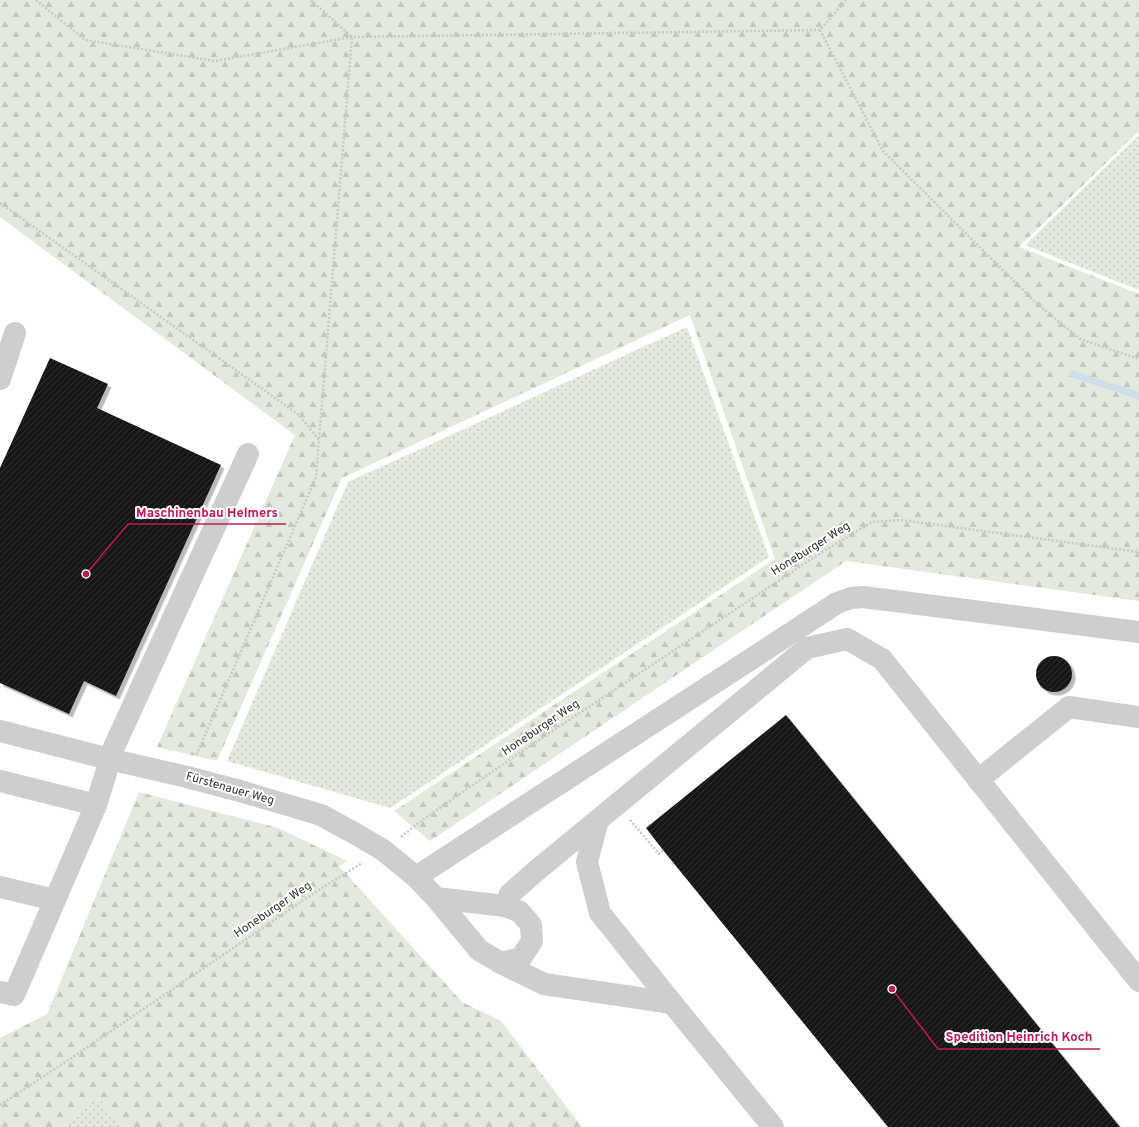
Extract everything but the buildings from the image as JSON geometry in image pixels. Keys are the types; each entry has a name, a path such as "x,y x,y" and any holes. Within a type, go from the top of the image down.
{"street":[{"path":"0,379 15,333"},
{"path":"0,992 14,995 96,805 109,759 114,747 248,454"},
{"path":"416,878 830,607 851,598 863,597 1139,632"},
{"path":"505,906 510,894 807,648 847,639 882,659 1139,981"},
{"path":"978,780 1069,707 1139,717"},
{"name":"Fürstenauer Weg","path":"0,731 187,777 321,815 383,850 416,878 436,898 479,950 501,963 544,984 672,1003"},
{"path":"0,781 96,805"},
{"path":"598,820 587,862 600,913 773,1127"},
{"path":"0,887 55,900"},
{"path":"436,898 505,906 520,912 531,925 532,941 521,958 501,963"}],"path":[{"path":"36,0 85,40 215,61 352,37 820,30 846,0"},
{"path":"311,0 352,37"},
{"path":"820,30 883,151 1036,303 1080,340 1139,359"},
{"path":"187,777 316,478 352,37"},
{"path":"0,204 299,415 319,440"},
{"name":"Honeburger Weg","path":"0,1105 70,1060 314,893 355,866 393,844 425,818 521,752 816,556 872,522 901,520 1139,552"}],"green space":[{"path":"0,0 1139,0 1139,131 1019,247 1139,294 1139,601 846,561 430,841 394,811 775,559 690,315 342,478 217,761 157,747 295,435 0,217"},
{"path":"1139,135 1139,290 1025,245"},
{"path":"687,327 769,557 390,808 227,761 348,482"},
{"path":"139,792 278,828 347,861 339,866 462,1002 501,1021 582,1127 122,1127 100,1098 62,1127 0,1127 0,1038 47,1014"},
{"path":"100,1098 122,1127 62,1127"}],"waterway":[{"path":"1073,374 1139,396"}],"place":[{"name":"Maschinenbau Helmers","path":"86,574"},
{"name":"Spedition Heinrich Koch","path":"892,989"}]}
